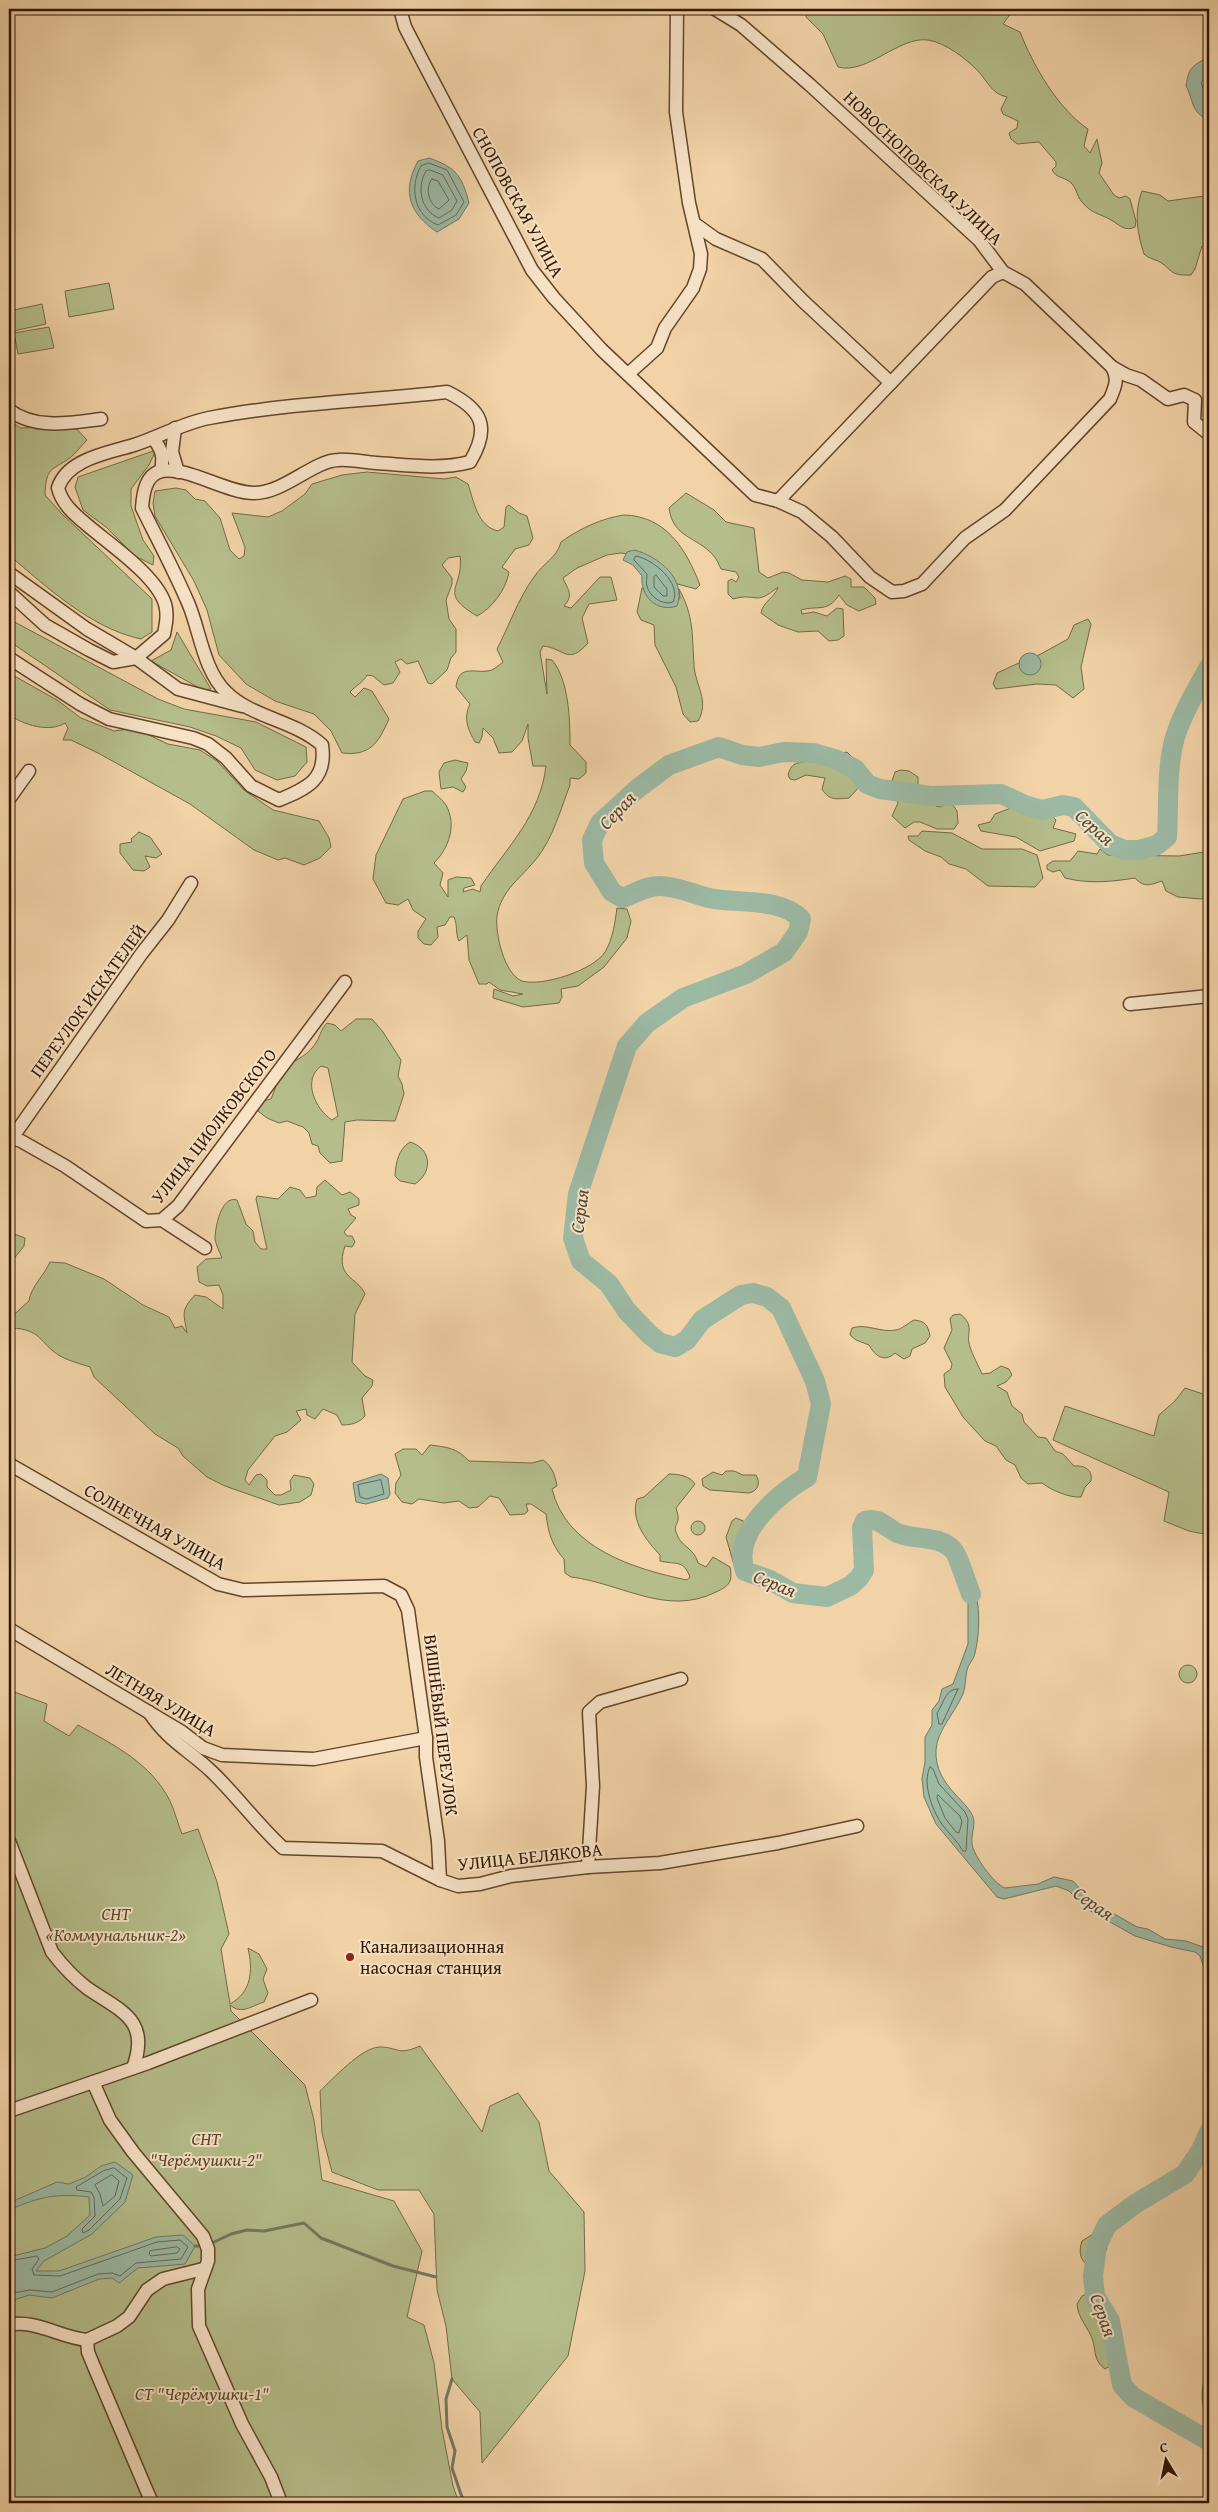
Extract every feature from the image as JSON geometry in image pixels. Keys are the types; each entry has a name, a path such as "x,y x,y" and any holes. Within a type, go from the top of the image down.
{"street":[{"name":"СНОПОВСКАЯ УЛИЦА","path":"400,9 405,27 532,270 554,298 602,350 755,495 778,500 802,512 832,538 870,577 892,592 904,591 922,584 965,538 1005,510 1110,399 1116,385 1116,374 1112,367"},
{"path":"628,374 657,348 665,328 693,288 700,269 701,254 689,202 676,112 677,9"},
{"name":"НОВОСНОПОВСКАЯ УЛИЦА","path":"715,9 740,25 810,85 979,240 1003,272 1025,284 1112,367 1126,375 1141,380 1168,399 1184,395 1195,400 1194,422 1209,434"},
{"path":"695,224 716,239 762,259 802,301 891,382"},
{"path":"778,500 992,277 1003,272"},
{"path":"10,594 45,626 105,658 114,662 136,658 164,634 167,616 161,593 137,567 75,514 61,497 58,488 67,472 90,458 208,418 248,412 447,392 466,401 479,416 480,445 470,462 456,466 434,467 336,460 270,490 255,493 239,492 178,472 161,471 152,477 143,491 142,508 189,605 212,670 225,691 244,706"},
{"path":"9,410 29,421 62,424 101,419"},
{"path":"175,428 172,452 178,472"},
{"path":"153,438 162,450 161,471"},
{"path":"9,573 93,633 136,658 178,689 214,700 244,706 291,724 310,734 322,745 324,759 322,770 307,786 279,800 251,786 226,758 208,744 193,738 109,719 80,704 9,658"},
{"path":"10,594 58,608"},
{"path":"9,799 29,771"},
{"name":"ПЕРЕУЛОК ИСКАТЕЛЕЙ","path":"10,1138 142,953 168,920 191,883"},
{"name":"УЛИЦА ЦИОЛКОВСКОГО","path":"10,1138 21,1141 65,1166 146,1221 162,1220 178,1206 345,982"},
{"path":"1130,1004 1209,996"},
{"path":"162,1220 205,1248"},
{"name":"СОЛНЕЧНАЯ УЛИЦА","path":"9,1464 218,1584 243,1590 384,1586"},
{"name":"ВИШНЁВЫЙ ПЕРЕУЛОК","path":"384,1586 401,1595 408,1610 426,1738 426,1757 438,1840 440,1880"},
{"name":"ЛЕТНЯЯ УЛИЦА","path":"9,1629 149,1712 203,1748 222,1755 314,1759 426,1738"},
{"path":"588,1867 593,1786 589,1712 600,1702 681,1679"},
{"name":"УЛИЦА БЕЛЯКОВА","path":"149,1712 161,1730 212,1771 282,1848 382,1850 440,1880 458,1886 480,1884 511,1876 588,1867 660,1863 778,1843 856,1826"},
{"path":"9,1842 52,1952 62,1966 86,1988 119,2007 134,2025 139,2052 133,2068"},
{"path":"9,2111 133,2068 311,2000"},
{"path":"93,2082 110,2120 133,2152 203,2236 208,2249 208,2261 203,2269 198,2289 197,2308 204,2342 242,2424 271,2477 281,2503"},
{"path":"9,2325 16,2323 30,2325 74,2339 88,2340 117,2326 129,2317 147,2290 163,2279 203,2269"},
{"path":"88,2340 88,2352 152,2503"}],"green space":[{"path":"806,9 1014,9 1003,24 1020,32 1039,72 1057,98 1088,129 1084,146 1090,153 1097,139 1102,163 1099,173 1114,195 1119,198 1126,196 1130,199 1136,221 1135,227 1128,229 1123,227 1086,206 1080,200 1070,182 1054,173 1052,170 1056,166 1056,162 1039,142 1017,144 1011,139 1009,133 1017,128 1018,121 1003,114 1001,109 1007,97 993,90 977,70 955,52 942,44 928,40 917,40 860,66 838,67 823,34 806,17"},
{"path":"1142,191 1160,195 1168,201 1204,196 1209,192 1209,250 1202,246 1195,269 1191,275 1174,273 1163,264 1144,254 1137,222"},
{"path":"109,283 114,309 69,317 65,291"},
{"path":"42,304 46,324 13,331 9,311"},
{"path":"49,327 54,348 18,354 14,333"},
{"path":"9,419 20,428 74,426 87,440 70,458 48,474 45,495 62,514 152,599 152,632 141,639 122,634 87,616 54,593 9,555"},
{"path":"156,450 149,465 131,489 131,506 143,540 154,556 153,565 135,556 106,527 83,510 75,487 78,477"},
{"path":"367,472 444,479 456,477 468,484 477,512 485,524 498,531 504,527 506,507 509,505 519,513 527,516 533,538 529,545 515,549 502,567 509,572 502,592 483,613 477,616 465,608 455,595 459,576 460,556 448,558 442,565 452,578 452,584 446,600 449,619 456,629 456,652 451,658 447,670 432,684 428,683 418,661 407,664 401,659 395,662 400,672 393,683 384,685 373,676 367,675 350,692 355,697 364,688 372,691 389,719 377,741 367,750 342,753 331,731 314,714 275,701 246,684 219,655 207,610 194,581 155,516 153,503 155,491 176,488 186,490 195,499 205,501 220,518 230,550 239,559 244,556 245,547 232,513 268,517 282,511 305,494 312,484 342,475"},
{"path":"686,493 714,510 726,522 754,528 759,572 768,578 783,572 802,580 828,582 845,576 851,579 851,587 864,587 875,598 876,604 859,611 847,605 839,595 835,601 826,606 801,610 802,614 814,612 827,616 837,608 843,609 844,636 838,640 829,641 818,631 798,632 778,625 761,613 764,605 778,587 760,598 741,597 733,599 728,594 728,581 732,579 736,582 739,577 736,572 721,569 713,555 680,531 671,518 669,508"},
{"path":"624,515 652,521 663,528 681,547 700,585 696,589 674,583 647,558 621,553 607,555 577,568 563,578 569,595 569,599 564,606 571,608 600,577 611,577 617,600 589,604 582,618 588,643 581,650 571,655 543,646 540,652 547,694 546,659 552,660 562,678 569,712 570,745 586,762 586,773 579,779 570,778 570,785 556,823 543,850 507,891 497,916 499,942 506,962 516,977 522,981 542,982 567,976 599,959 610,942 617,908 627,909 631,921 627,938 604,967 578,986 561,989 562,997 559,1003 523,1007 493,998 494,989 513,996 523,994 500,990 489,982 487,984 479,984 469,960 467,935 459,941 454,917 450,917 445,925 437,927 438,937 431,945 424,944 418,938 418,931 426,919 413,910 408,899 398,905 386,903 373,879 376,855 403,799 425,791 432,791 446,805 451,820 450,836 444,850 434,863 443,873 440,885 448,897 448,880 456,877 471,878 475,885 464,888 463,892 473,889 480,892 481,886 512,844 530,815 543,784 546,766 533,766 528,738 528,724 522,741 512,752 499,753 493,738 483,728 479,743 475,742 467,724 470,704 456,687 458,679 464,672 492,670 503,662 497,649 518,603 528,585 553,556 561,542 591,525"},
{"path":"642,588 680,599 679,589 684,599 690,617 695,672 703,707 698,721 690,722 683,714 676,687 655,645 654,625 641,620 637,612"},
{"path":"9,619 158,699 184,709 256,722 306,747 307,762 295,776 277,780 255,770 241,748 216,736 190,727 110,710 9,641"},
{"path":"1088,619 1091,624 1081,667 1084,689 1073,698 1056,685 1037,684 996,689 993,684 997,673 1021,662 1020,664 1041,662 1037,656 1068,639 1074,625"},
{"path":"177,632 211,689 203,690 151,661 171,650"},
{"path":"9,673 57,700 81,718 114,731 134,728 168,744 200,750 217,761 244,790 273,810 319,821 329,838 331,847 320,858 304,865 285,858 278,860 254,850 190,804 98,753 71,740 63,740 68,728 65,723 52,727 36,726 21,721 9,714"},
{"path":"847,752 857,762 857,767 861,773 859,779 861,785 849,798 837,799 827,796 822,789 825,778 806,775 795,780 790,779 788,775 796,763 812,759 822,753 835,755"},
{"path":"455,760 468,763 461,779 466,787 463,792 453,787 441,789 439,772 444,763"},
{"path":"901,770 909,771 918,777 918,784 926,797 936,800 936,806 940,807 951,802 957,811 958,823 954,829 937,829 920,822 914,822 905,828 892,816 898,803 894,794 900,789 893,785 892,781 895,772"},
{"path":"1019,805 1029,809 1035,816 1049,813 1056,820 1053,828 1076,834 1074,841 1040,851 1016,837 981,831 978,825 990,822 995,814"},
{"path":"922,831 952,833 982,849 1022,849 1037,855 1043,878 1035,887 988,886 966,869 949,864 941,857 925,851 909,840 908,836 918,836"},
{"path":"139,832 150,837 162,854 156,858 145,856 150,867 144,871 133,870 120,853 120,844 132,842 131,839"},
{"path":"1100,849 1108,855 1179,856 1204,852 1209,854 1209,883 1205,885 1206,896 1201,899 1178,897 1166,891 1162,881 1147,885 1135,878 1091,882 1065,878 1060,870 1053,872 1047,869 1047,865 1053,861 1070,861 1078,851 1097,854"},
{"path":"356,1019 372,1019 401,1060 398,1076 404,1094 395,1121 357,1120 345,1122 342,1161 330,1163 320,1153 318,1146 312,1144 309,1133 303,1127 287,1121 279,1123 267,1118 258,1111 262,1102 271,1099 284,1066 310,1050 327,1023 335,1025 341,1031","holes":["321,1066 328,1068 338,1116 332,1120 320,1109 313,1094 312,1086 315,1072"]},
{"path":"410,1142 423,1150 428,1161 425,1173 415,1184 400,1181 395,1176 398,1157"},
{"path":"325,1180 342,1195 350,1192 359,1199 359,1205 348,1209 351,1215 356,1218 344,1232 347,1236 352,1236 355,1242 352,1247 345,1246 342,1265 348,1276 362,1288 365,1294 355,1314 352,1362 365,1376 373,1380 372,1386 362,1398 365,1416 360,1420 352,1424 342,1425 337,1415 323,1409 315,1419 307,1415 306,1409 296,1411 301,1420 287,1432 275,1436 248,1470 245,1480 249,1485 256,1475 261,1474 267,1480 267,1487 275,1495 281,1495 291,1490 290,1481 294,1475 310,1478 314,1484 311,1495 300,1502 279,1505 225,1486 207,1477 183,1456 178,1448 155,1434 94,1377 90,1367 60,1356 35,1334 9,1326 9,1319 29,1301 32,1291 50,1262 65,1263 104,1279 143,1305 169,1317 175,1328 182,1326 187,1333 184,1313 187,1305 195,1295 206,1297 223,1309 223,1295 219,1285 207,1286 199,1282 197,1267 206,1259 222,1258 215,1234 220,1214 227,1202 237,1200 246,1224 253,1231 255,1242 261,1249 267,1249 256,1199 257,1196 278,1199 290,1187 300,1190 306,1198 316,1196 317,1187"},
{"path":"9,1232 25,1238 24,1246 9,1265"},
{"path":"960,1314 968,1322 970,1347 982,1374 990,1373 1001,1366 1009,1369 1012,1375 1006,1382 997,1386 1007,1392 1012,1406 1022,1414 1024,1422 1038,1437 1046,1438 1055,1451 1063,1454 1074,1466 1085,1467 1091,1474 1091,1481 1085,1487 1081,1497 1060,1493 1042,1483 1028,1484 1021,1478 1015,1465 1006,1460 996,1446 985,1441 963,1417 945,1387 944,1374 951,1369 952,1364 944,1348 952,1330 950,1319 953,1315"},
{"path":"914,1320 925,1324 930,1336 925,1343 912,1349 910,1356 904,1359 895,1353 887,1358 880,1357 869,1345 856,1340 850,1335 852,1328 863,1327 890,1331 903,1327"},
{"path":"1185,1388 1209,1396 1209,1535 1189,1531 1164,1521 1169,1492 1053,1440 1065,1406 1154,1436 1159,1415 1175,1401"},
{"path":"430,1445 451,1449 460,1453 469,1461 532,1463 543,1460 549,1465 554,1475 557,1486 552,1489 560,1509 572,1527 587,1541 625,1562 687,1580 690,1577 685,1567 660,1561 660,1555 641,1530 635,1507 637,1499 644,1497 669,1474 687,1477 695,1484 676,1508 678,1519 675,1528 676,1532 698,1563 706,1567 713,1557 730,1567 731,1576 729,1583 720,1590 698,1599 662,1600 644,1596 590,1580 571,1577 565,1573 564,1559 556,1549 551,1538 546,1514 531,1504 526,1504 528,1511 525,1514 510,1515 499,1498 490,1496 478,1507 469,1508 459,1501 444,1503 419,1499 412,1504 402,1502 395,1493 396,1483 401,1475 395,1454 403,1449 416,1449 422,1455"},
{"path":"726,1471 734,1471 743,1475 756,1475 758,1486 749,1493 710,1490 703,1486 702,1479 713,1472 722,1475"},
{"path":"736,1518 748,1523 745,1531 751,1540 752,1551 745,1562 734,1565 726,1537 732,1521"},
{"path":"695,1521 701,1521 705,1528 701,1535 695,1535 691,1531 691,1525"},
{"path":"1188,1665 1194,1668 1197,1674 1194,1680 1188,1683 1182,1680 1179,1674 1182,1668"},
{"path":"9,1690 47,1704 44,1721 69,1736 78,1725 130,1756 153,1776 162,1788 170,1801 182,1834 198,1829 217,1882 229,1934 221,1949 230,2004 247,1987 250,1972 248,1948 259,1954 267,1969 263,1979 268,1993 264,2002 243,2010 230,2005 231,2011 305,2085 314,2120 322,2180 394,2201 422,2251 407,2317 424,2325 434,2363 442,2429 453,2486 459,2503 9,2503"},
{"path":"420,2046 482,2132 490,2106 518,2093 539,2122 549,2171 584,2212 585,2271 568,2356 482,2463 480,2412 452,2379 446,2326 437,2290 434,2214 419,2190 378,2190 332,2172 322,2133 320,2091 348,2065 364,2053 379,2047 402,2051"},
{"path":"1093,2234 1105,2240 1107,2248 1101,2262 1088,2265 1081,2258 1080,2248 1082,2241"},
{"path":"1089,2293 1101,2298 1108,2307 1105,2318 1111,2362 1110,2366 1105,2369 1097,2360 1093,2341 1081,2319 1078,2309 1077,2304 1082,2296"},
{"path":"1209,2361 1209,2421 1203,2406 1202,2391"}],"water":[{"path":"1209,56 1209,74 1201,82 1209,106 1209,120 1195,109 1186,86 1190,70"},
{"path":"429,158 445,165 456,173 463,185 469,203 459,219 437,232 420,218 411,201 409,192 413,172 418,161"},
{"path":"634,550 652,557 668,570 678,587 677,606 670,608 657,605 647,596 642,583 642,576 633,565 623,560 627,552"},
{"path":"1030,653 1038,656 1041,664 1038,672 1030,675 1022,672 1019,664 1022,656"},
{"path":"381,1474 388,1478 390,1494 388,1498 366,1504 356,1502 353,1483"},
{"path":"965,1568 977,1598 979,1621 977,1643 966,1673 963,1693 939,1736 936,1750 937,1763 941,1775 972,1815 974,1822 972,1844 980,1862 995,1881 1005,1888 1038,1884 1054,1877 1073,1881 1090,1900 1137,1927 1148,1929 1165,1939 1186,1941 1203,1947 1209,1960 1209,1982 1200,1956 1195,1952 1135,1936 1087,1909 1069,1891 1056,1886 1004,1899 997,1897 936,1824 924,1797 922,1779 925,1762 925,1737 932,1725 932,1710 939,1701 942,1689 953,1684 968,1644 968,1600 956,1572"},
{"path":"1209,2113 1209,2145 1198,2165 1189,2160 1204,2135"},
{"path":"115,2162 133,2175 125,2202 92,2234 44,2261 36,2271 59,2271 156,2237 183,2235 195,2246 185,2264 138,2268 119,2283 112,2278 99,2279 52,2298 29,2295 11,2301 9,2287 12,2276 9,2270 9,2257 45,2248 67,2236 90,2215 89,2197 48,2197 9,2210 9,2203 57,2182 69,2184 86,2177 101,2166"}],"waterway":[{"name":"Серая","path":"971,1594 955,1553 948,1546 936,1540 900,1534 875,1520 865,1521 862,1528 864,1570 859,1578 850,1586 827,1597 793,1593 770,1580 745,1571 742,1557 751,1529 771,1504 795,1484 807,1477 821,1404 815,1381 781,1308 767,1297 753,1293 741,1295 702,1320 687,1340 675,1347 660,1343 649,1334 627,1311 609,1284 581,1261 573,1238 578,1194 627,1046 647,1023 683,998 746,974 784,952 798,932 801,919 782,907 770,904 720,900 666,886 651,887 623,898 612,892 594,863 592,840 600,823 637,789 669,765 719,747 742,755 759,757 784,752 814,753 835,759 855,769 867,784 880,789 931,796 1001,794 1025,805 1042,810 1063,805 1074,807 1110,844 1124,850 1139,850 1157,845 1167,837 1169,774 1175,737 1186,710 1209,667"},
{"name":"Серая","path":"1209,2132 1201,2150 1185,2174 1135,2204 1107,2225 1097,2246 1093,2276 1095,2296 1110,2321 1122,2385 1133,2397 1209,2441"},
{"path":"210,2244 231,2234 247,2230 264,2231 304,2223 321,2238 393,2266 436,2277"},
{"path":"195,2246 204,2246"},
{"path":"452,2379 446,2399 447,2427 455,2451 452,2468 464,2503"}],"place":[{"name":"Канализационная насосная станция","path":"350,1957"}],"park label":[{"name":"СНТ «Коммунальник-2»","path":"116,1924"},
{"name":"СНТ \"Черёмушки-2\"","path":"206,2149"},
{"name":"СТ \"Черёмушки-1\"","path":"202,2394"}]}
